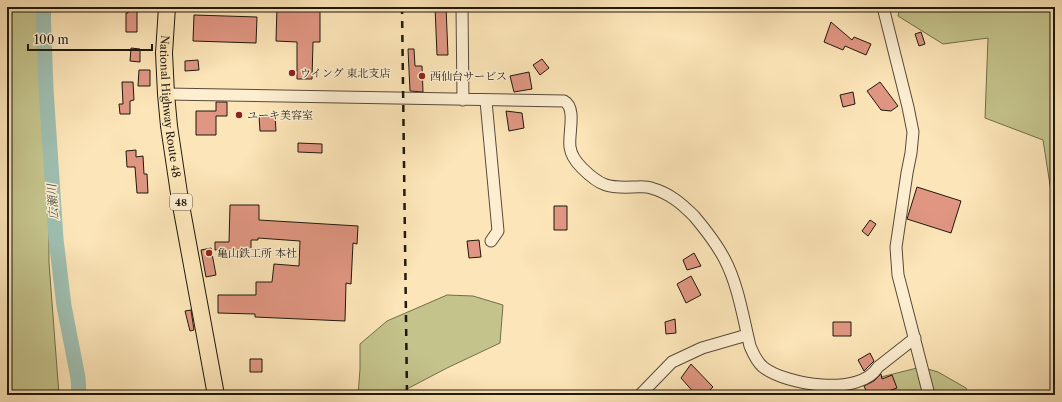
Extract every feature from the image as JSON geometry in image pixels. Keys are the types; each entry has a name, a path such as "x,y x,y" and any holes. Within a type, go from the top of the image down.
{"highway":[{"name":"National Highway Route 48","path":"167,7 164,53 169,126 180,200 216,395"}],"street":[{"path":"462,7 463,100"},
{"path":"883,7 913,132 896,247 898,275 929,395"},
{"path":"166,94 486,101 561,101 567,103 570,108 570,148 573,157 591,176 605,186 652,188 674,198 706,231 725,259 734,283 753,354 758,362 768,370 801,381 834,386 849,385 874,373 878,367 915,338"},
{"path":"486,101 498,231 491,241"},
{"path":"640,395 672,362 702,348 747,335"}],"shaded area":[{"path":"7,7 51,7 48,38 49,263 59,395 7,395"},
{"path":"900,7 1055,7 1055,217 1043,140 985,118 988,38 943,44 898,16"},
{"path":"447,295 473,296 503,305 500,343 405,390 405,395 358,395 360,344 387,321"},
{"path":"921,367 938,372 966,388 968,395 885,395 881,377"}],"building":[{"path":"128,7 137,7 137,32 126,32 126,13 128,13"},
{"path":"277,7 320,7 320,42 313,42 312,79 297,79 297,42 276,41"},
{"path":"435,7 446,7 448,55 437,55"},
{"path":"194,15 257,17 256,43 193,41"},
{"path":"831,22 852,40 854,37 871,44 866,55 845,46 843,50 824,42"},
{"path":"921,32 925,44 919,46 915,34"},
{"path":"131,48 140,49 140,62 130,61"},
{"path":"408,49 414,49 415,66 422,66 423,92 410,91"},
{"path":"542,59 549,68 540,75 533,65"},
{"path":"198,60 199,70 185,71 185,61"},
{"path":"139,70 150,70 150,86 138,86"},
{"path":"529,72 532,89 514,92 510,76"},
{"path":"122,82 133,82 134,100 130,101 130,114 120,114 119,104 123,104"},
{"path":"880,82 898,106 891,111 881,110 867,91"},
{"path":"853,92 855,104 843,107 840,95"},
{"path":"216,102 227,102 227,116 216,116 216,135 196,135 196,111 216,111"},
{"path":"506,111 522,113 524,128 509,131"},
{"path":"275,115 276,131 260,131 259,116"},
{"path":"298,143 322,144 322,153 298,152"},
{"path":"136,150 136,157 143,156 144,174 147,174 148,193 137,193 135,167 127,167 126,151"},
{"path":"917,187 961,201 951,233 907,219"},
{"path":"230,205 259,205 259,220 358,226 357,244 353,243 351,284 346,283 345,321 255,317 255,314 218,313 218,295 256,295 256,282 272,282 274,264 299,266 300,241 258,238 258,240 251,240 251,250 215,250 215,242 229,242"},
{"path":"554,206 567,206 567,230 554,230"},
{"path":"870,220 876,224 868,236 862,231"},
{"path":"479,240 481,257 469,258 467,241"},
{"path":"211,248 216,275 206,277 201,250"},
{"path":"694,253 701,266 687,270 683,260"},
{"path":"691,276 701,295 686,303 677,284"},
{"path":"191,310 194,330 190,331 185,311"},
{"path":"675,319 676,333 666,334 665,322"},
{"path":"833,322 851,322 851,336 833,336"},
{"path":"870,353 874,361 864,371 858,360"},
{"path":"250,359 262,359 262,372 250,372"},
{"path":"691,364 713,387 705,395 696,395 681,378"},
{"path":"881,374 882,379 892,375 897,388 883,393 883,395 868,395 864,386 874,381"}],"waterway":[{"name":"広瀬川","path":"43,7 46,89 56,239 64,306 78,378 79,395"}],"railway":[{"path":"402,7 407,395"}],"place":[{"name":"ウイング 東北支店","path":"292,73"},
{"name":"西仙台サービス","path":"422,76"},
{"name":"ユーキ美容室","path":"239,115"},
{"name":"亀山鉄工所 本社","path":"209,253"}]}
